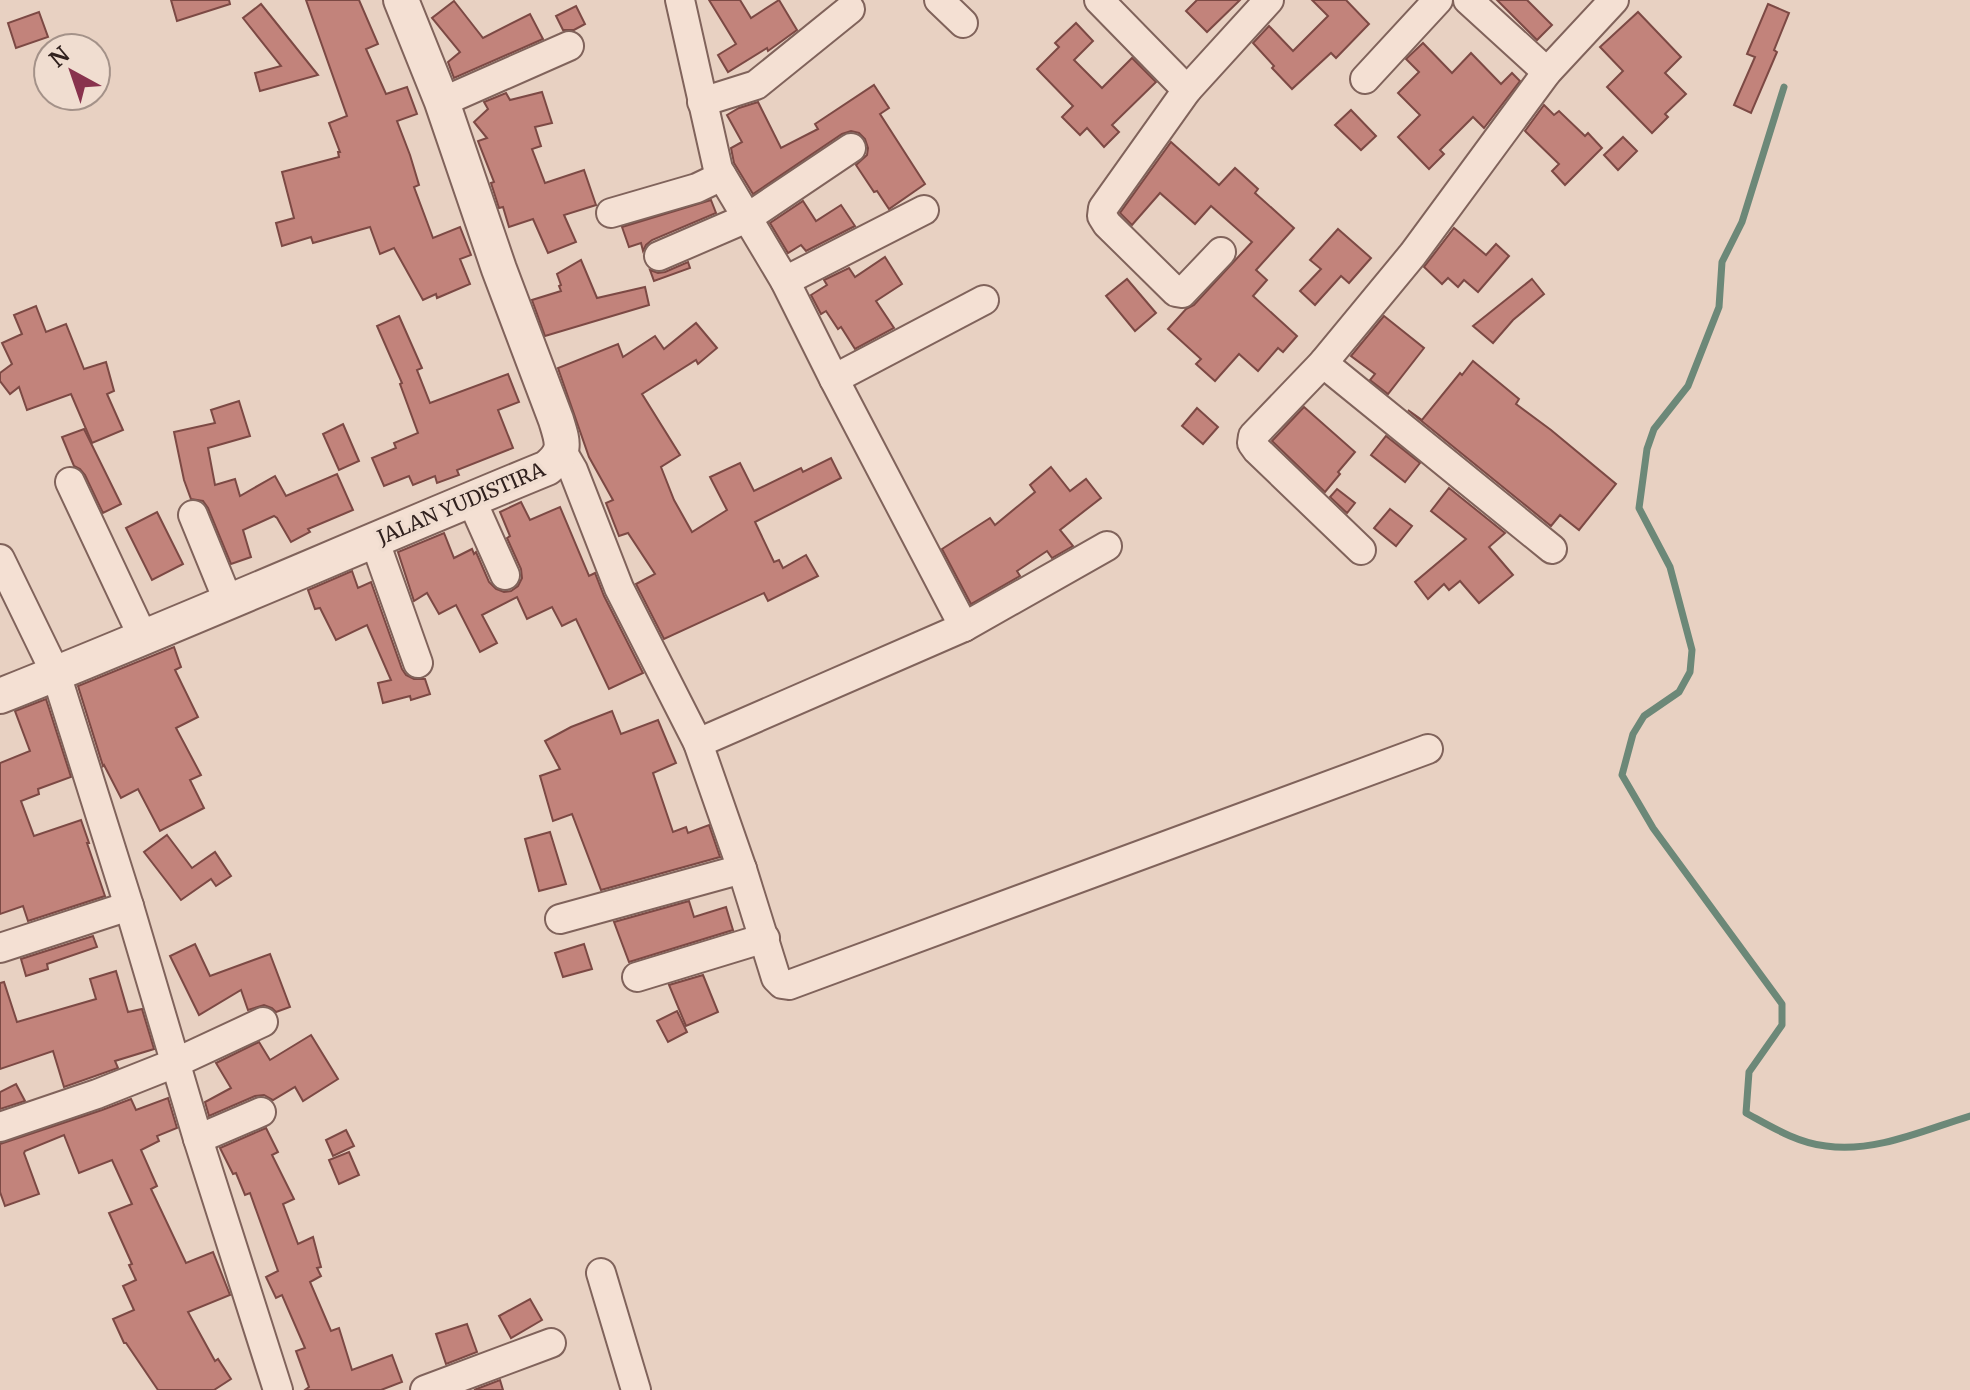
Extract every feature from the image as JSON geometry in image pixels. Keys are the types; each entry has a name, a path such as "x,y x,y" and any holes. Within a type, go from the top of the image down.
{"street":[{"name":"JALAN YUDISTIRA","path":"0,696 547,468 562,451 556,420 499,269 442,102 401,0"},
{"path":"680,0 718,169 785,281 964,627"},
{"path":"939,0 963,23"},
{"path":"1099,0 1187,90"},
{"path":"1221,252 1182,293 1176,292 1117,235 1102,216 1103,208 1187,90 1269,0"},
{"path":"1365,79 1438,0"},
{"path":"1468,0 1547,72"},
{"path":"1361,550 1257,450 1252,443 1253,436 1323,363 1413,254 1547,72 1614,0"},
{"path":"702,102 756,85 850,9"},
{"path":"442,102 569,46"},
{"path":"659,256 747,218 851,148"},
{"path":"611,213 697,188 722,176"},
{"path":"785,281 924,210"},
{"path":"834,379 984,300"},
{"path":"1323,363 1552,549"},
{"path":"562,451 573,470 619,588 698,743 776,978 782,984 789,985 1428,749"},
{"path":"70,482 143,637"},
{"path":"471,499 505,575"},
{"path":"193,515 229,603"},
{"path":"374,539 418,663"},
{"path":"698,743 964,627 1107,546"},
{"path":"0,559 56,674 278,1390"},
{"path":"560,919 742,869"},
{"path":"0,948 129,906"},
{"path":"637,977 765,938"},
{"path":"0,1127 175,1063 263,1022"},
{"path":"198,1139 261,1112"},
{"path":"601,1273 636,1390"},
{"path":"425,1390 551,1343"}],"building":[{"path":"171,0 229,0 230,4 177,21"},
{"path":"306,0 359,0 378,44 366,49 386,94 407,87 417,114 397,121 419,185 414,187 433,238 460,227 471,255 460,259 470,284 437,298 436,294 423,300 394,248 380,254 370,227 313,243 311,237 282,246 276,223 294,218 282,172 339,157 329,123 347,116"},
{"path":"709,0 740,0 751,18 779,0 797,30 768,51 767,48 728,72 718,55 736,44"},
{"path":"1197,0 1240,0 1207,32 1186,11"},
{"path":"1312,0 1346,0 1369,24 1336,58 1331,53 1292,89 1253,43 1269,26 1293,51 1328,16"},
{"path":"1497,0 1527,0 1552,25 1537,40"},
{"path":"454,1 483,38 530,14 543,39 454,78 448,62 460,52 432,18"},
{"path":"261,4 318,75 260,91 255,73 281,66 243,18"},
{"path":"1768,4 1789,13 1774,50 1777,52 1751,113 1734,105 1755,57 1747,54"},
{"path":"576,6 585,24 574,30 563,30 556,16"},
{"path":"39,12 46,32 32,32 32,42 16,48 8,23"},
{"path":"1638,12 1681,57 1665,73 1686,94 1665,114 1668,117 1652,133 1607,87 1623,71 1600,47"},
{"path":"1076,23 1093,41 1074,60 1102,88 1132,58 1156,82 1112,125 1119,132 1104,147 1087,128 1080,135 1062,117 1073,106 1037,69 1059,47 1055,43"},
{"path":"1423,43 1452,73 1471,53 1501,84 1512,73 1520,81 1484,128 1473,117 1440,150 1444,154 1429,169 1398,137 1420,115 1398,93 1419,72 1406,59"},
{"path":"874,85 889,108 880,114 925,184 889,209 856,165 867,155 868,148 859,133 851,131 753,194 734,163 731,148 742,142 727,115 758,102 781,148 818,129 815,124"},
{"path":"542,92 552,123 535,127 541,146 532,149 545,183 584,170 596,205 564,215 576,242 548,253 533,219 509,227 503,207 499,208 491,183 494,182 478,141 487,138 474,122 488,109 484,102 506,93 510,100"},
{"path":"1544,105 1554,115 1559,111 1602,148 1565,185 1552,171 1559,164 1525,131"},
{"path":"1351,110 1376,136 1361,150 1335,125"},
{"path":"1623,137 1637,151 1618,170 1604,155"},
{"path":"1171,142 1219,185 1235,168 1258,189 1255,193 1294,228 1256,270 1267,280 1253,296 1297,336 1283,352 1278,348 1258,371 1239,354 1215,381 1196,364 1201,359 1168,329 1252,242 1211,206 1195,224 1160,193 1132,225 1120,213"},
{"path":"711,200 716,213 652,240 643,251 641,243 629,247 622,227"},
{"path":"803,201 816,221 841,205 855,226 806,251 801,245 788,253 770,223"},
{"path":"1454,228 1486,255 1496,244 1509,256 1478,292 1464,280 1458,287 1448,278 1442,284 1424,267"},
{"path":"1338,229 1371,258 1349,283 1341,276 1315,305 1300,291 1321,269 1310,260"},
{"path":"885,257 902,284 876,301 894,328 855,349 826,311 821,314 811,295 827,285 824,280 849,268 855,277"},
{"path":"581,260 597,298 645,287 649,305 545,336 532,300 561,291 557,274"},
{"path":"688,262 690,268 654,281 650,270 665,272"},
{"path":"1127,279 1156,313 1135,331 1106,296"},
{"path":"1532,279 1544,294 1513,320 1493,343 1473,326"},
{"path":"36,306 46,332 66,324 84,369 106,362 114,391 107,394 123,430 92,443 71,394 27,410 19,387 10,394 0,381 0,373 12,364 2,343 22,334 14,315"},
{"path":"399,316 422,368 417,370 430,403 508,374 519,402 498,410 513,448 457,470 459,475 437,483 435,476 413,485 409,476 384,486 372,458 396,448 394,443 418,433 402,383 377,326"},
{"path":"1384,316 1424,348 1388,394 1370,380 1375,374 1351,356"},
{"path":"696,323 717,348 698,364 696,360 642,394 680,455 661,467 674,500 692,532 727,510 710,477 740,463 754,491 801,468 803,472 831,458 841,478 755,522 774,562 779,560 783,568 806,555 818,576 768,601 764,593 664,639 636,584 655,574 628,533 619,536 606,503 613,500 589,457 558,368 618,344 623,357 655,336 664,349"},
{"path":"1473,361 1519,399 1516,404 1616,484 1579,530 1560,515 1551,526 1408,410 1422,420"},
{"path":"239,401 250,436 208,448 215,485 235,479 240,496 275,476 286,496 337,474 353,510 308,529 310,532 291,542 274,516 243,530 251,557 231,564 208,508 203,501 191,499 174,432 215,423 211,410"},
{"path":"1304,407 1355,452 1325,492 1272,441"},
{"path":"1197,408 1218,427 1203,444 1182,426"},
{"path":"343,424 359,461 339,470 323,434"},
{"path":"84,429 121,504 103,513 85,475 74,466 62,437"},
{"path":"1386,436 1420,463 1405,482 1371,455"},
{"path":"1051,467 1070,491 1086,479 1101,498 1060,530 1073,546 1052,558 1047,551 1017,571 1020,576 971,604 942,549 990,518 995,525 1035,492 1030,485"},
{"path":"1449,488 1505,533 1489,547 1513,575 1479,603 1460,581 1449,590 1444,584 1428,599 1415,582 1466,539 1431,511"},
{"path":"1337,489 1355,503 1347,513 1330,497"},
{"path":"521,502 530,520 560,507 589,576 595,573 643,673 609,689 576,619 562,626 552,607 527,619 517,597 482,615 497,643 480,652 456,605 439,614 427,593 414,601 398,552 444,533 454,558 472,549 474,554 476,552 489,582 496,589 504,592 518,586 522,578 521,569 507,538 510,536 500,512"},
{"path":"1390,509 1412,526 1396,546 1374,528"},
{"path":"157,512 183,564 152,580 126,528"},
{"path":"352,571 358,588 371,582 402,669 414,679 425,679 430,694 383,703 378,683 391,680 367,625 336,640 320,608 315,609 308,590"},
{"path":"174,647 181,667 175,670 198,717 176,728 201,775 190,780 204,808 160,831 138,789 121,798 103,766 78,686"},
{"path":"46,699 71,777 38,789 39,794 21,801 34,836 81,820 105,896 28,921 23,906 0,914 0,763 30,751 15,711"},
{"path":"612,711 621,734 658,720 676,763 653,773 673,832 686,827 688,833 709,825 720,857 601,890 572,814 553,821 540,776 560,769 545,741"},
{"path":"550,832 566,884 539,891 525,839"},
{"path":"167,835 192,868 215,852 231,876 216,886 211,879 181,900 144,852"},
{"path":"689,901 694,917 726,907 733,930 629,962 614,922"},
{"path":"93,936 97,947 47,964 48,969 26,976 21,959"},
{"path":"195,944 210,976 270,954 290,1007 276,1012 264,1005 248,1010 241,990 199,1015 170,956"},
{"path":"584,944 592,969 563,977 555,953"},
{"path":"116,971 128,1012 142,1009 154,1049 115,1061 118,1068 64,1087 53,1051 0,1069 0,983 4,982 17,1022 96,999 90,979"},
{"path":"703,975 718,1012 686,1026 669,985"},
{"path":"677,1011 687,1032 668,1042 657,1021"},
{"path":"311,1035 338,1079 303,1101 295,1087 273,1100 264,1095 255,1096 209,1116 205,1102 231,1088 216,1063 259,1042 270,1060"},
{"path":"16,1084 25,1101 0,1109 0,1092"},
{"path":"168,1098 177,1128 157,1136 159,1141 141,1150 157,1186 151,1189 186,1263 213,1252 230,1295 188,1312 215,1361 218,1359 231,1379 214,1390 158,1390 124,1343 113,1319 134,1310 123,1286 136,1280 109,1213 132,1204 112,1160 79,1173 64,1135 24,1153 39,1194 5,1206 0,1192 0,1144 131,1099 136,1110"},
{"path":"266,1128 278,1152 272,1155 294,1199 283,1204 298,1244 313,1237 321,1276 310,1282 331,1331 339,1328 352,1370 392,1355 402,1382 381,1390 305,1390 309,1387 296,1351 305,1348 282,1295 276,1298 266,1277 278,1271 250,1193 245,1195 220,1148"},
{"path":"346,1130 354,1146 333,1156 326,1140"},
{"path":"349,1152 359,1175 339,1184 329,1160"},
{"path":"530,1299 542,1320 511,1338 499,1316"},
{"path":"467,1324 477,1352 446,1364 436,1334"},
{"path":"500,1380 503,1390 474,1390"}],"waterway":[{"path":"1784,87 1742,222 1722,262 1719,307 1688,386 1654,429 1647,449 1639,508 1670,567 1692,650 1690,672 1679,692 1644,716 1633,734 1622,775 1653,828 1782,1004 1782,1025 1749,1072 1746,1113 1805,1141 1844,1147 1899,1139 1970,1116"}]}
